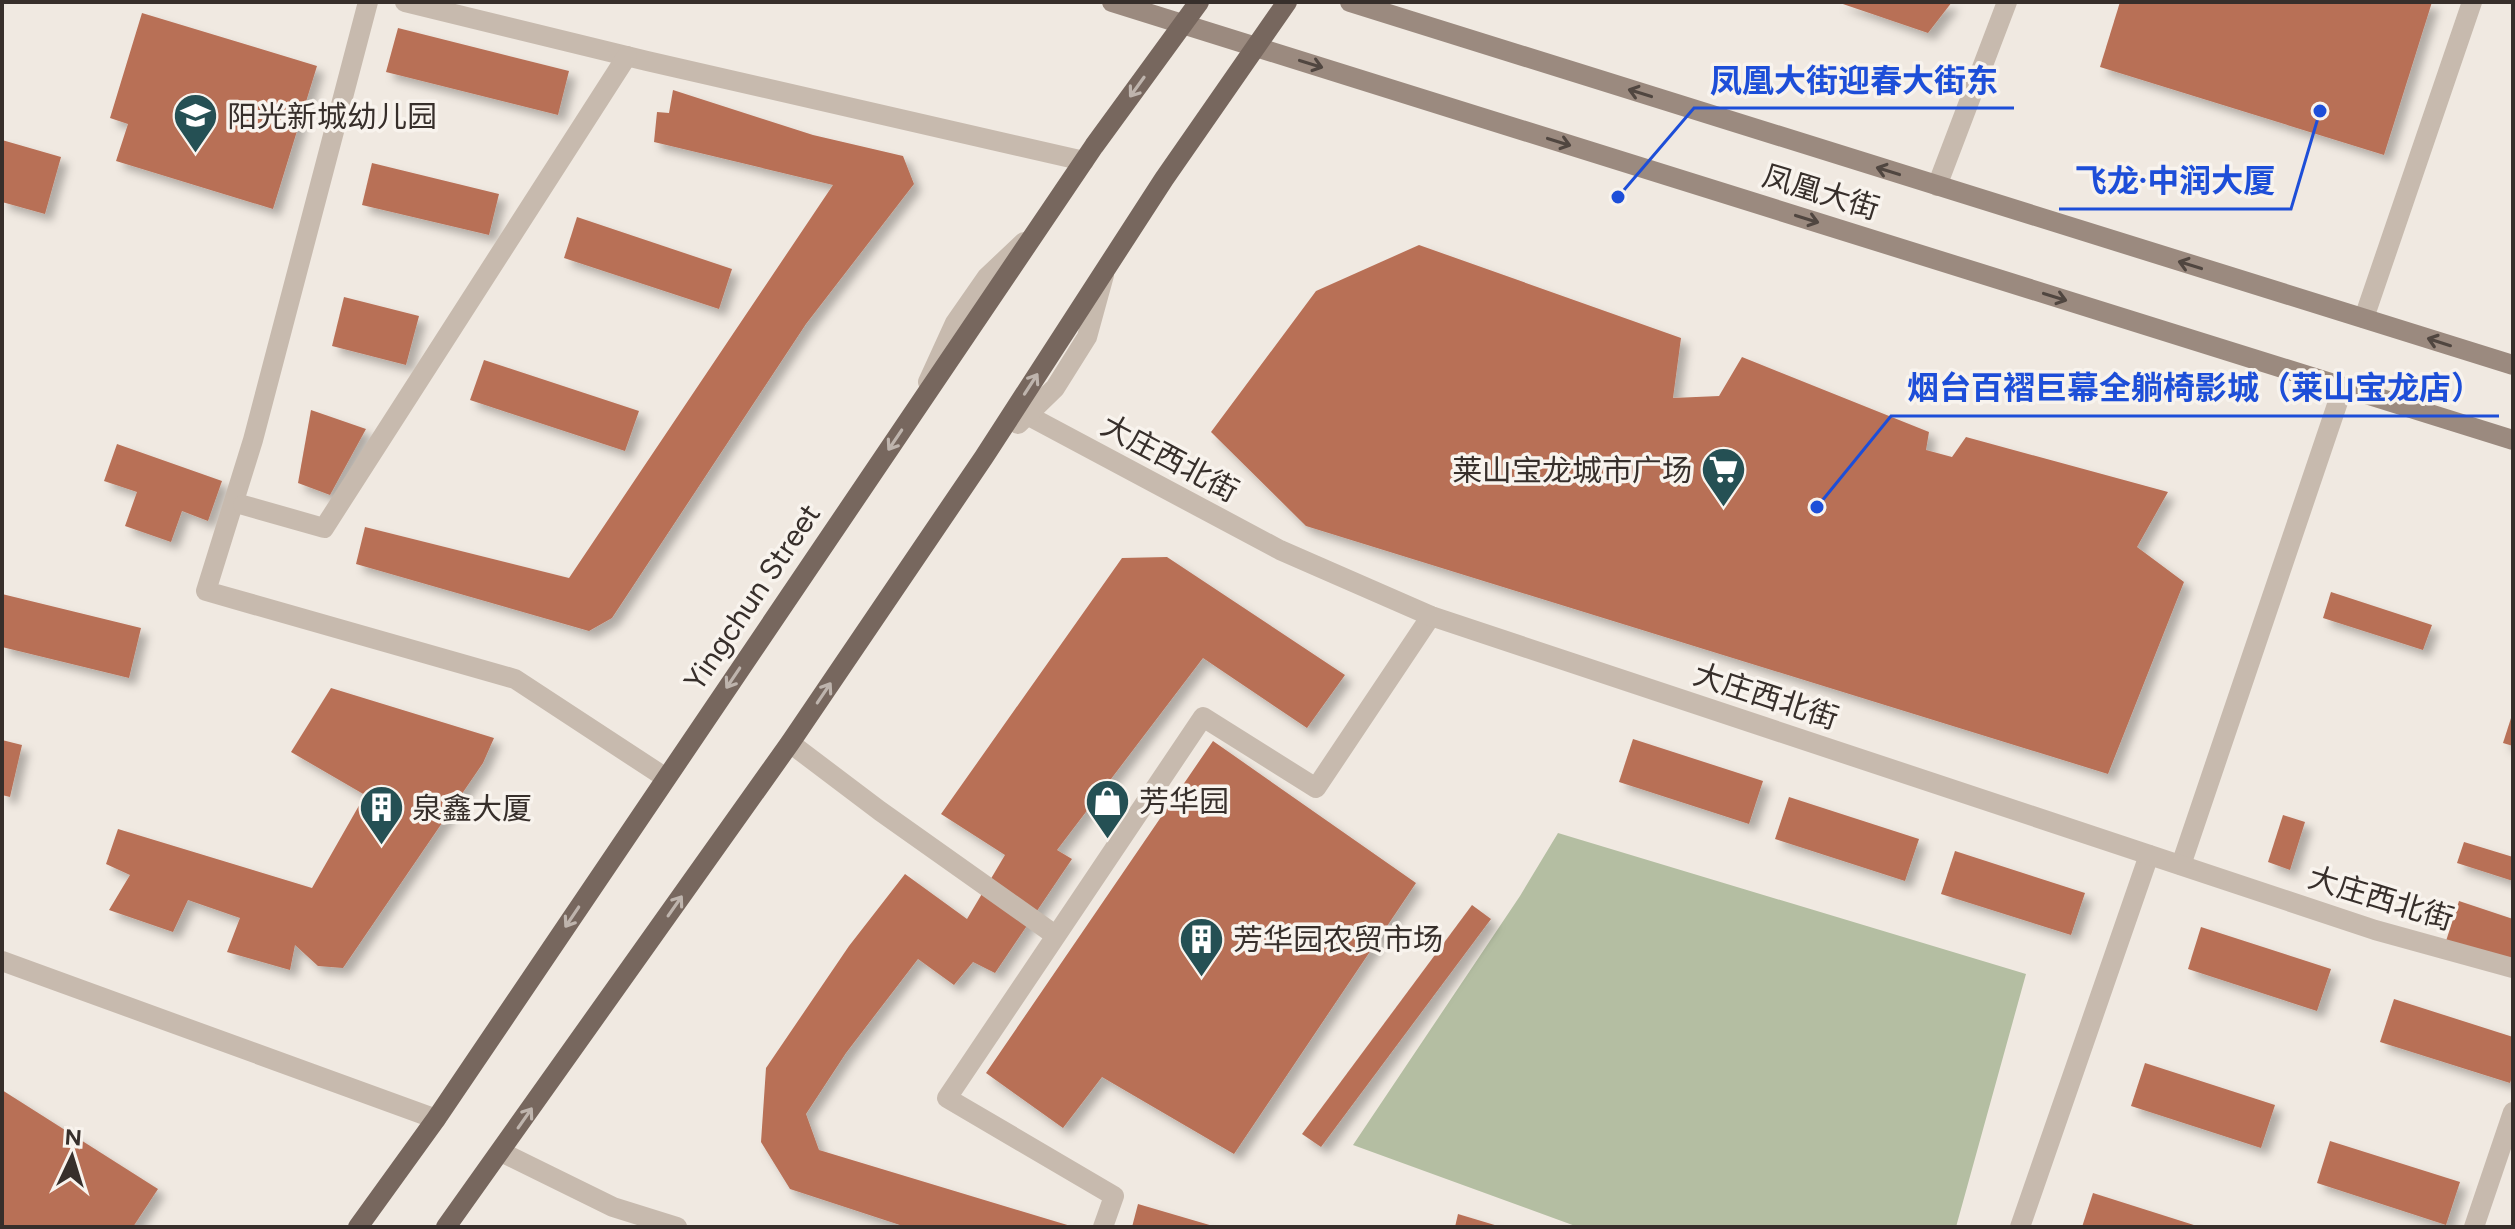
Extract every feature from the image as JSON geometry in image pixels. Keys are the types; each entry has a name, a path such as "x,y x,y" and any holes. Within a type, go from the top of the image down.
{"main road":[{"name":"凤凰大街","path":"1112,2 2513,440"},
{"name":"Yingchun Street","path":"358,1227 436,1119 1084,161 1199,2"},
{"path":"446,1227 790,743 984,457 1164,179 1287,2"},
{"name":"凤凰大街","path":"1350,2 2513,365"}],"street":[{"path":"368,2 253,440 206,591 515,679 666,778"},
{"path":"405,2 1084,161"},
{"path":"1937,186 2007,2"},
{"path":"2364,318 2472,2"},
{"path":"243,505 324,528 627,56"},
{"path":"984,457 1055,388 1087,337 1106,268"},
{"path":"2181,865 2343,387"},
{"name":"大庄西北街","path":"1027,415 1280,550 1431,616 2375,930 2513,968"},
{"path":"1103,1227 1114,1196 947,1098 1203,717 1316,788 1431,616"},
{"path":"790,743 1055,935"},
{"path":"2020,1227 2149,855"},
{"path":"2,961 436,1119"},
{"path":"2474,1227 2513,1112"},
{"path":"501,1152 613,1207 677,1227"}],"green space":[{"path":"1558,833 2026,974 1956,1227 1578,1227 1353,1145 1520,896"}],"building":[{"path":"1837,2 1952,2 1928,33"},
{"path":"2120,2 2432,2 2384,155 2100,67"},
{"path":"142,13 317,66 273,209 116,161 128,124 110,118"},
{"path":"398,28 569,71 558,115 386,72"},
{"path":"673,90 813,135 903,156 914,184 806,324 612,618 589,631 356,564 365,527 569,578 833,185 654,142 657,112 669,113"},
{"path":"2,140 61,157 45,214 2,202"},
{"path":"372,163 499,194 489,235 362,205"},
{"path":"577,217 732,269 719,309 564,258"},
{"name":"莱山宝龙城市广场","path":"1419,245 1681,338 1673,398 1719,396 1742,357 1929,432 1926,450 1952,457 1966,437 2168,492 2137,547 2184,582 2108,774 1306,526 1211,432 1316,291"},
{"path":"344,297 419,316 406,365 332,346"},
{"path":"484,360 639,411 625,451 470,400"},
{"path":"311,410 366,429 330,495 298,483"},
{"path":"117,444 222,481 208,521 182,511 171,542 125,526 137,492 104,481"},
{"path":"1167,557 1345,675 1307,728 1203,658 1057,850 1072,859 995,973 973,962 954,985 918,959 846,1053 806,1114 819,1150 1074,1227 906,1227 790,1189 761,1142 766,1068 849,946 905,874 967,919 1005,855 941,814 1122,558"},
{"path":"2331,592 2432,625 2423,650 2323,618"},
{"path":"2,594 141,628 129,678 2,647"},
{"name":"泉鑫大厦","path":"331,688 494,738 483,763 343,968 318,966 295,945 290,970 227,952 240,918 188,900 173,932 109,910 130,875 106,864 118,829 312,888 365,795 291,752"},
{"path":"2513,715 2513,746 2503,743"},
{"path":"1633,739 1763,781 1749,824 1619,782"},
{"path":"2,740 22,745 10,797 2,795"},
{"name":"芳华园农贸市场","path":"1213,741 1416,883 1234,1154 1102,1077 1063,1128 986,1073"},
{"path":"1789,797 1919,839 1905,881 1775,839"},
{"path":"2283,815 2305,822 2290,870 2268,862"},
{"path":"2464,842 2513,857 2513,881 2457,863"},
{"path":"1955,851 2085,893 2071,935 1941,894"},
{"path":"2459,901 2513,919 2513,963 2446,941"},
{"path":"1472,905 1491,919 1321,1147 1302,1134"},
{"path":"2201,927 2331,969 2317,1011 2188,969"},
{"path":"2394,999 2513,1037 2513,1074 2510,1083 2380,1042"},
{"path":"2145,1063 2275,1105 2261,1148 2131,1106"},
{"path":"2,1090 158,1189 133,1227 2,1227"},
{"path":"2330,1141 2460,1182 2446,1225 2317,1183"},
{"path":"2093,1193 2197,1226 2197,1227 2082,1227"},
{"path":"1138,1204 1213,1226 1213,1227 1132,1227"},
{"path":"1458,1214 1498,1226 1498,1227 1455,1227"}],"place":[{"name":"飞龙·中润大厦","path":"2320,111"},
{"name":"阳光新城幼儿园","path":"196,155"},
{"name":"凤凰大街迎春大街东","path":"1618,197"},
{"name":"烟台百褶巨幕全躺椅影城（莱山宝龙店）","path":"1817,507"},
{"name":"莱山宝龙城市广场","path":"1723,509"},
{"name":"芳华园","path":"1108,840"},
{"name":"泉鑫大厦","path":"381,847"},
{"name":"芳华园农贸市场","path":"1202,978"}]}
